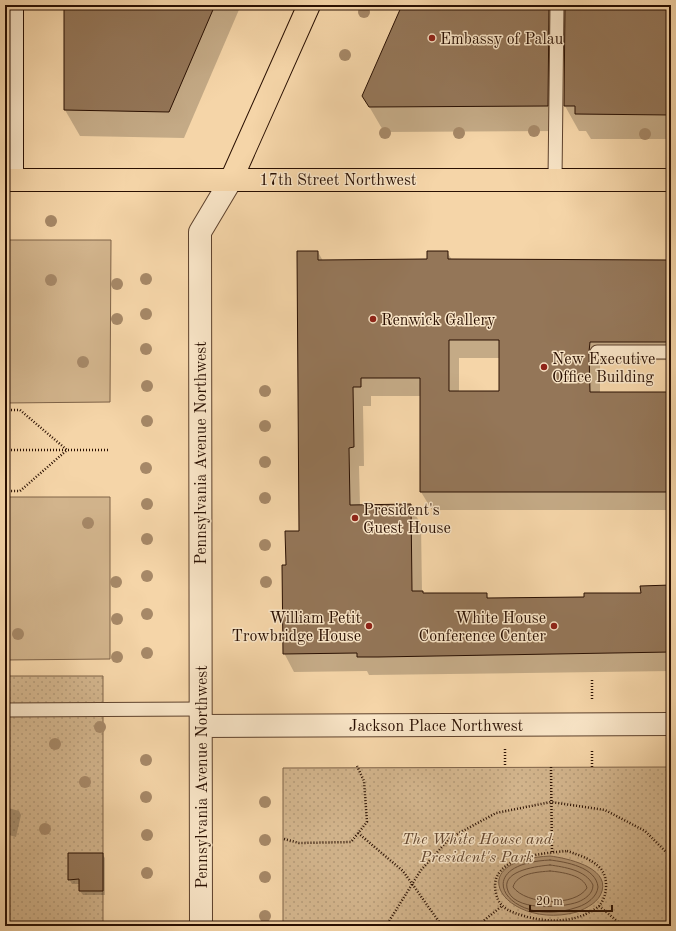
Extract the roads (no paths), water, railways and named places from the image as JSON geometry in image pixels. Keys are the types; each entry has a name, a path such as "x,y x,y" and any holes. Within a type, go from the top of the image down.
{"main road":[{"name":"Pennsylvania Avenue Northwest","path":"231,180 309,5"},
{"name":"17th Street Northwest","path":"8,180 671,180"}],"street":[{"path":"8,180 12,5"},
{"name":"Pennsylvania Avenue Northwest","path":"201,926 200,232 231,180"},
{"name":"Jackson Place Northwest","path":"201,718 671,724"}],"lane":[{"path":"555,179 557,5"},
{"path":"597,352 671,352"},
{"path":"5,710 201,718"}],"water":[{"path":"550,856 585,865 593,870 599,876 602,883 602,891 598,898 589,906 577,912 552,915 530,912 513,904 502,893 499,881 505,870 521,861"}],"place":[{"name":"Embassy of Palau","path":"432,38"},
{"name":"Renwick Gallery","path":"373,319"},
{"name":"New Executive Office Building","path":"544,367"},
{"name":"President's Guest House","path":"355,518"},
{"name":"William Petit Trowbridge House","path":"369,626"},
{"name":"White House Conference Center","path":"554,626"}],"park label":[{"name":"The White House and President's Park","path":"477,847"}]}
